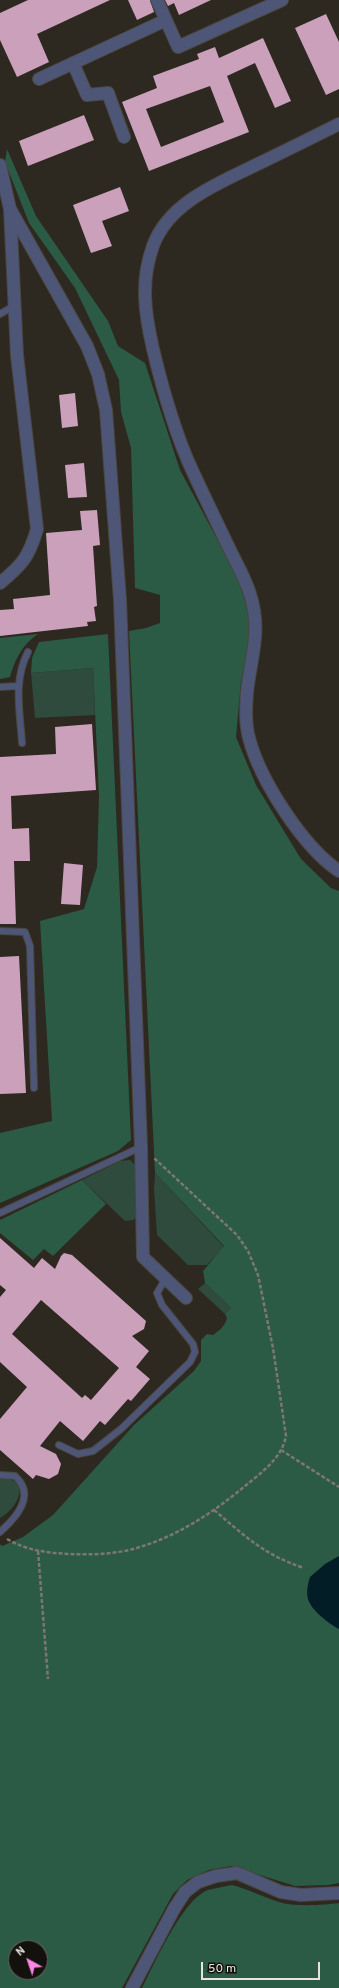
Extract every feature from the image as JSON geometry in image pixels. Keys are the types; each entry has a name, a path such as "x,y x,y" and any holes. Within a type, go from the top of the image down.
{"street":[{"path":"157,0 178,47 282,0"},
{"path":"39,79 166,20"},
{"path":"73,63 87,95 108,93 124,137"},
{"path":"339,124 220,183 185,205 172,216 162,228 153,246 144,295 145,309 164,397 178,437 249,589 256,612 246,716 248,735 256,759 277,798 302,834 319,856 339,872"},
{"path":"0,165 10,209 17,355 37,529 32,544 19,567 0,583"},
{"path":"10,209 87,346 98,374 106,410 120,600 142,1146 143,1257 186,1298"},
{"path":"132,1988 174,1909 185,1892 198,1882 216,1876 237,1873 281,1892 301,1896 339,1893"}],"lane":[{"path":"0,314 14,306"},
{"path":"22,743 18,686 22,663 28,652"},
{"path":"0,686 18,686"},
{"path":"0,931 25,932 30,946 34,1088"},
{"path":"0,1213 142,1146"},
{"path":"59,1445 78,1454 93,1451 121,1429 190,1362 195,1352 193,1344 162,1305 157,1293 166,1278"},
{"path":"0,1475 15,1476 22,1482 24,1490 22,1507 13,1520 0,1532"}],"path":[{"path":"6,1538 18,1545 43,1553 94,1555 143,1547 190,1525 214,1510 271,1463 284,1445 286,1436 273,1348 258,1275 248,1251 237,1235 176,1176 142,1146"},
{"path":"281,1450 339,1487"},
{"path":"214,1510 256,1545 282,1561 304,1568"},
{"path":"38,1551 48,1679"}],"green space":[{"path":"7,149 36,216 108,321 118,346 145,363 180,470 236,574 249,613 249,648 241,682 236,737 256,785 301,859 331,888 339,891 339,1883 328,1885 295,1886 231,1866 209,1870 187,1880 173,1894 122,1988 0,1988 0,1544 2,1546 23,1537 53,1515 134,1425 194,1371 201,1361 201,1340 207,1334 213,1335 222,1328 227,1318 225,1314 231,1308 205,1283 203,1271 224,1246 155,1173 129,631 146,628 160,623 160,595 135,588 131,448 121,412 119,380 75,288 29,223 5,162"},
{"path":"38,634 23,648 14,664 10,677 0,679 0,638"},
{"path":"108,634 131,1140 118,1151 0,1203 0,1133 52,1121 40,921 84,909 97,867 99,796 93,668 31,673 32,658 39,642"},
{"path":"93,668 95,715 35,718 31,673"},
{"path":"130,1160 136,1166 137,1217 133,1220 125,1221 82,1180 120,1161"},
{"path":"155,1173 224,1247 207,1265 188,1265 157,1235 154,1188"},
{"path":"82,1180 106,1204 53,1256 44,1249 33,1260 0,1233 0,1220"},
{"path":"205,1283 231,1308 225,1314 198,1289"},
{"path":"5,1478 18,1485 20,1490 16,1503 0,1518 0,1479"},
{"path":"232,1885 285,1904 309,1905 339,1903 339,1988 142,1988 170,1933 189,1906 198,1896 208,1890"}],"water":[{"path":"339,1556 339,1629 330,1624 316,1612 308,1599 307,1593 310,1577 325,1564"}],"building":[{"path":"28,0 110,0 37,34 49,62 17,77 0,40 0,13"},
{"path":"128,0 150,0 154,12 137,20"},
{"path":"165,0 211,0 179,15 174,3 168,6"},
{"path":"326,14 339,42 339,89 326,95 295,28"},
{"path":"263,38 291,101 275,108 255,63 227,76 249,132 149,171 122,102 157,88 153,76 199,59 197,54 215,47 219,58","holes":["210,86 224,122 161,147 146,109"]},
{"path":"84,115 94,140 28,166 19,141"},
{"path":"120,187 129,211 102,221 112,246 91,253 73,205"},
{"path":"75,393 78,426 62,428 59,395"},
{"path":"84,463 87,497 68,498 65,465"},
{"path":"97,510 100,545 93,546 97,606 94,607 96,621 87,622 88,626 0,636 0,610 14,609 13,599 50,595 46,533 82,530 80,511"},
{"path":"92,724 96,790 11,796 12,829 29,828 30,861 14,861 16,924 0,924 0,757 56,754 55,727"},
{"path":"64,863 83,865 80,905 61,904"},
{"path":"19,956 26,1093 0,1094 0,957"},
{"path":"0,1238 34,1268 42,1258 55,1269 64,1253 72,1255 146,1321 144,1329 132,1336 149,1351 136,1367 150,1379 131,1401 128,1399 105,1425 100,1421 83,1441 60,1421 40,1446 56,1454 61,1464 58,1474 49,1479 36,1475 33,1479 0,1450 0,1419 27,1387 0,1362 0,1297 6,1290 0,1285","holes":["41,1300 119,1368 91,1400 85,1395 82,1398 12,1334"]}]}
